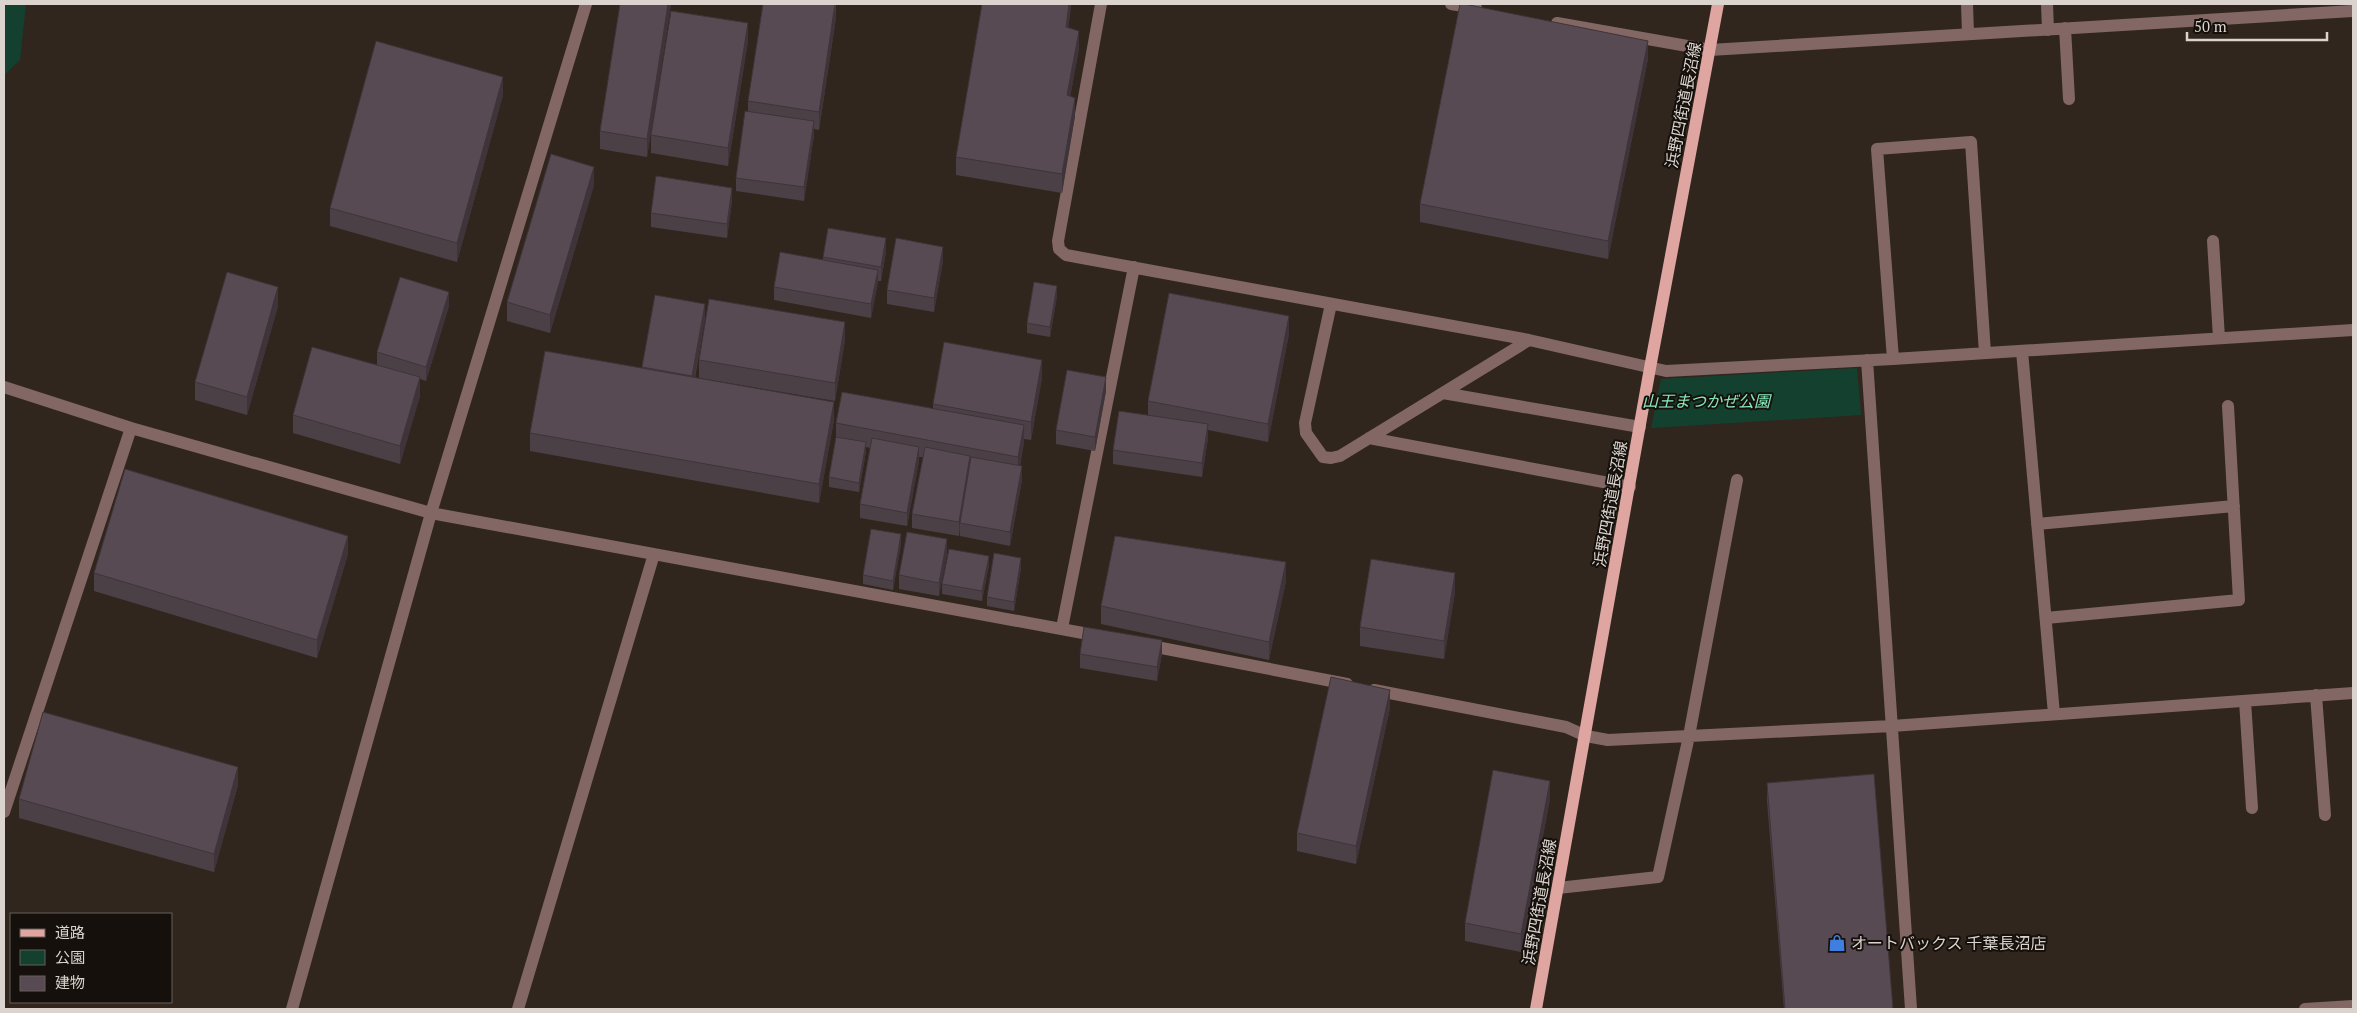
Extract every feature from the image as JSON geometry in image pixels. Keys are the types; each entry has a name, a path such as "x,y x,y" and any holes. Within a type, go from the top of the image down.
{"main road":[{"name":"浜野四街道長沼線","path":"1536,1009 1650,368 1718,4"}],"street":[{"path":"292,1009 431,513 586,4"},
{"path":"1101,4 1058,241 1059,249 1066,255 1529,340 1666,371 1893,359 2353,330"},
{"path":"1451,4 1489,11"},
{"path":"1967,4 1968,34"},
{"path":"2047,4 2048,30"},
{"path":"2352,4 2353,15"},
{"path":"1547,21 1710,50 2353,11"},
{"path":"2065,28 2070,100"},
{"path":"1893,359 1877,149 1971,142 1985,353"},
{"path":"2213,241 2219,338"},
{"path":"1062,628 1134,267"},
{"path":"1331,304 1305,423 1306,433 1323,457 1340,456 1529,340"},
{"path":"2022,351 2054,714"},
{"path":"1867,360 1911,1009"},
{"path":"4,387 131,428 431,513 1111,638"},
{"path":"1443,393 1640,427"},
{"path":"2046,618 2239,600 2228,406"},
{"path":"4,812 131,428"},
{"path":"1369,438 1630,487"},
{"path":"1558,888 1658,877 1690,736 1737,480"},
{"path":"2037,524 2234,506"},
{"path":"518,1009 654,554"},
{"path":"1130,642 1566,727 1586,736 1608,740 1892,726 2353,693"},
{"path":"2316,695 2325,815"},
{"path":"2245,700 2252,808"},
{"path":"2305,1009 2353,1006"}],"green space":[{"path":"4,4 26,4 20,60 4,75"},
{"name":"山王まつかぜ公園","path":"1857,368 1861,415 1651,428 1661,379"}],"building":[{"path":"620,4 668,4 647,139 600,131"},
{"path":"763,4 835,4 819,112 748,101"},
{"path":"982,4 1069,4 1066,27 1079,31 1067,95 1075,98 1062,174 956,157"},
{"path":"1460,4 1648,41 1608,241 1420,204"},
{"path":"671,11 748,23 728,148 651,135"},
{"path":"376,41 503,77 457,243 330,208"},
{"path":"745,111 814,121 804,187 736,178"},
{"path":"551,154 594,167 550,315 507,302"},
{"path":"656,176 732,188 727,224 651,213"},
{"path":"828,228 886,238 881,267 823,257"},
{"path":"896,238 943,247 934,298 887,290"},
{"path":"780,252 878,270 871,304 774,287"},
{"path":"227,272 278,287 247,397 195,382"},
{"path":"400,277 449,292 426,367 377,352"},
{"path":"1034,282 1057,286 1050,327 1027,323"},
{"path":"1169,293 1289,316 1268,424 1148,401"},
{"path":"655,295 705,304 692,376 642,367"},
{"path":"709,299 845,322 835,383 699,360"},
{"path":"944,342 1042,360 1031,422 933,404"},
{"path":"312,347 420,377 400,446 293,415"},
{"path":"545,351 834,402 819,484 530,433"},
{"path":"1067,370 1106,377 1095,437 1056,430"},
{"path":"842,392 1024,425 1018,457 836,423"},
{"path":"1119,411 1208,424 1202,463 1113,450"},
{"path":"836,437 866,442 859,483 829,477"},
{"path":"872,438 919,447 907,513 860,504"},
{"path":"925,447 970,456 959,522 912,514"},
{"path":"971,457 1022,466 1010,532 960,523"},
{"path":"125,469 348,536 317,640 94,573"},
{"path":"871,529 901,534 893,581 863,575"},
{"path":"907,532 947,539 939,583 899,575"},
{"path":"1115,536 1286,562 1269,642 1101,606"},
{"path":"949,549 989,556 982,591 942,584"},
{"path":"994,553 1021,558 1014,602 987,597"},
{"path":"1371,559 1455,573 1444,641 1360,627"},
{"path":"1084,627 1162,640 1157,667 1080,654"},
{"path":"1331,677 1390,690 1356,846 1297,833"},
{"path":"43,712 238,767 214,854 19,799"},
{"path":"1493,770 1550,781 1521,934 1465,923"},
{"path":"1874,774 1893,1009 1785,1009 1767,783"}],"place":[{"name":"オートバックス 千葉長沼店","path":"1837,943"}]}
